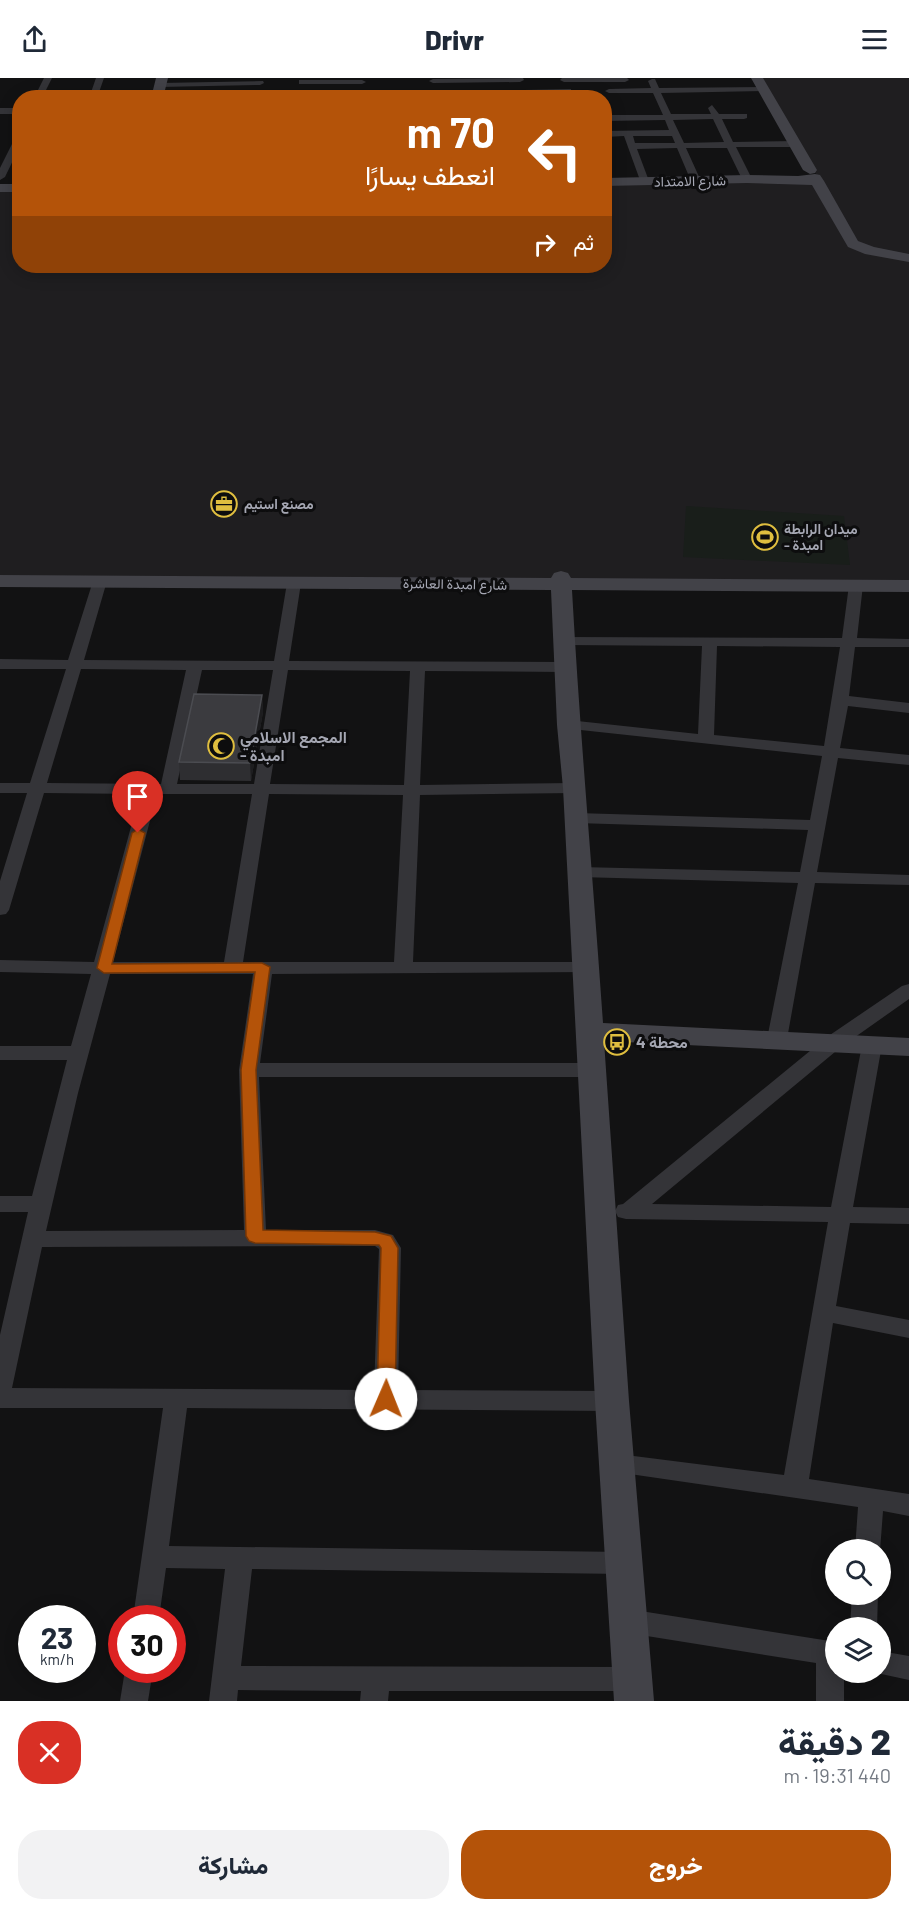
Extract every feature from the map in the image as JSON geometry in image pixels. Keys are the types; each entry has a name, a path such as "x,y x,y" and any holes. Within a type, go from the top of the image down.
{"street":[{"path":"694,78 711,106 747,179"},
{"path":"737,78 747,94"},
{"path":"433,80 476,85 520,79"},
{"path":"564,79 651,79 696,181"},
{"path":"302,80 377,81"},
{"path":"604,80 608,90"},
{"path":"161,81 214,84 260,81"},
{"path":"388,81 392,90"},
{"path":"344,82 344,90"},
{"path":"212,90 214,84"},
{"path":"613,104 656,90 700,90 747,94 761,84 853,244 870,251 909,258"},
{"path":"613,104 668,117 744,116"},
{"path":"612,134 674,133"},
{"path":"628,134 644,181"},
{"path":"632,146 797,144"},
{"path":"0,177 12,150"},
{"name":"شارع الامتداد","path":"612,182 776,180 814,176"},
{"name":"شارع امبدة العاشرة","path":"0,573 909,586"},
{"name":"شارع امبدة العاشرة","path":"0,581 294,582 909,578"},
{"path":"0,910 100,581"},
{"path":"240,1557 225,1690 633,1690 612,1401 615,1211 593,1070 575,788 568,725 561,581"},
{"path":"233,967 294,582"},
{"path":"777,1039 841,700 856,585"},
{"path":"706,738 710,641"},
{"path":"0,664 418,667 710,641 909,643"},
{"path":"0,1388 33,1239 79,1053 195,666"},
{"path":"403,968 418,667"},
{"path":"841,700 909,708"},
{"path":"568,725 909,760"},
{"path":"0,788 411,790 575,788"},
{"path":"576,818 816,825"},
{"path":"579,872 909,880"},
{"path":"0,966 585,968"},
{"path":"255,1236 249,1070 262,967"},
{"path":"615,1211 834,1042 909,990"},
{"path":"590,1030 909,1047"},
{"path":"795,1487 823,1312 872,1045"},
{"path":"0,1053 79,1053"},
{"path":"249,1070 593,1070"},
{"path":"0,1204 42,1204"},
{"path":"615,1211 909,1216"},
{"path":"33,1239 255,1236 375,1238 385,1241 390,1248 386,1399"},
{"path":"823,1312 909,1329"},
{"path":"0,1398 612,1401"},
{"path":"148,1605 176,1400"},
{"path":"618,1464 795,1487 909,1505"},
{"path":"869,1539 871,1499"},
{"path":"155,1557 625,1563"},
{"path":"628,1621 825,1652"},
{"path":"891,1665 909,1668"},
{"path":"134,1701 137,1683"},
{"path":"830,1701 831,1683"}],"shaded area":[{"path":"755,78 909,78 909,585 0,581 0,189 12,189 12,273 612,273 612,181 818,177"},
{"name":"ميدان الرابطة - امبدة","path":"686,506 844,516 850,565 683,557"}],"building":[{"name":"المجمع الاسلامي - امبدة","path":"194,694 262,695 250,763 179,762"}],"place":[{"name":"مصنع استيم","path":"224,504"},
{"name":"ميدان الرابطة - امبدة","path":"765,537"},
{"name":"المجمع الاسلامي - امبدة","path":"221,746"},
{"name":"محطة 4","path":"617,1042"}],"route":[{"path":"138,833 104,968 262,967 249,1070 255,1236 375,1238 385,1241 390,1248 386,1399"}]}
